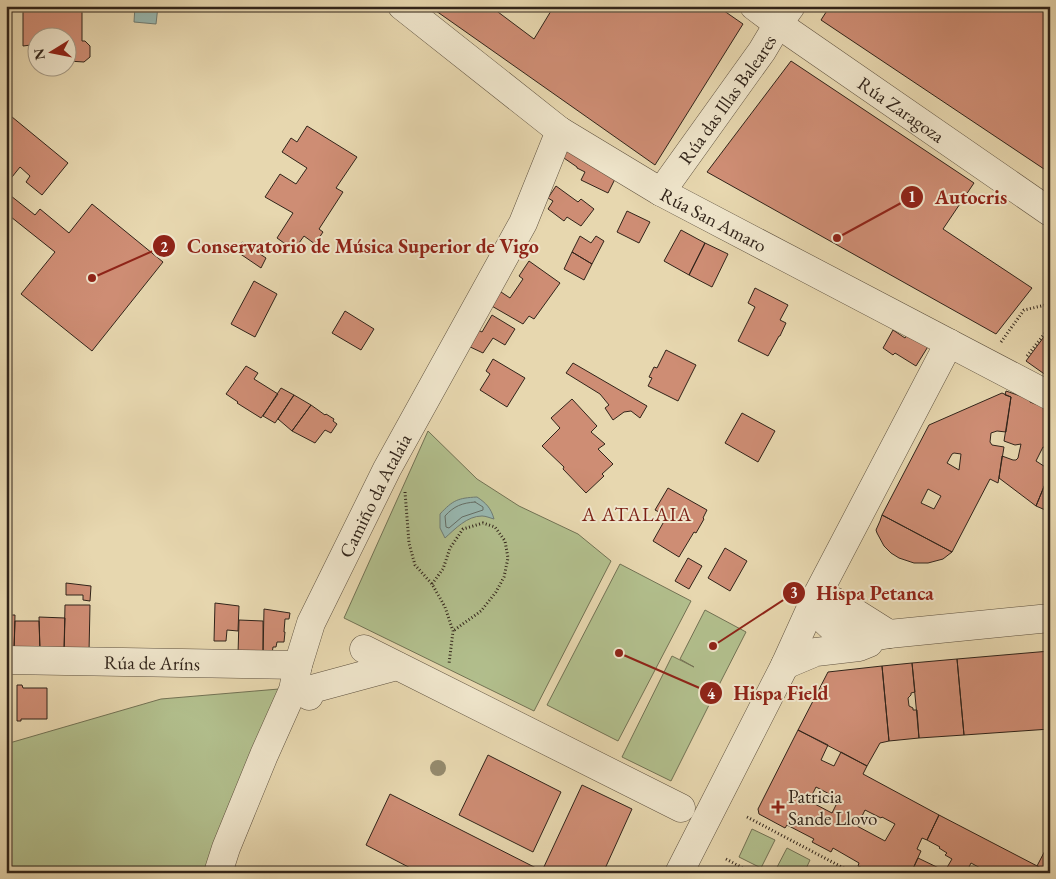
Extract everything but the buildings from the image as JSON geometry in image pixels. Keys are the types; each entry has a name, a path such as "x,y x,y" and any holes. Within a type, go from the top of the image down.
{"street":[{"name":"Rúa San Amaro","path":"402,6 560,131 662,192 1050,396"},
{"name":"Rúa Zaragoza","path":"754,6 785,15 1050,212"},
{"name":"Rúa das Illas Baleares","path":"662,192 762,51 785,15"},
{"name":"Camiño da Atalaia","path":"218,873 226,848 264,755 293,690 298,665 312,622 388,470 524,223 560,131"},
{"path":"680,873 785,665 814,601 949,343"},
{"path":"814,601 829,599 843,605 889,634"},
{"path":"785,665 816,652 859,647 889,634 1050,618"},
{"path":"364,650 681,808"},
{"name":"Rúa de Aríns","path":"6,660 298,665"},
{"path":"309,696 312,689 397,666"}],"path":[{"path":"986,362 1024,310 1050,304"},
{"path":"1041,338 1050,327"},
{"path":"388,470 403,480 409,543 415,565 432,584 445,607 453,631 450,661 440,688"},
{"path":"432,584 443,569 450,548 464,529 482,523 495,527 505,541 508,558 504,577 496,592 481,612 453,631"},
{"path":"747,817 853,873"},
{"path":"726,859 752,873"}],"green space":[{"path":"428,431 477,479 519,506 578,534 611,561 534,711 344,618"},
{"path":"620,564 691,601 618,741 547,705"},
{"path":"705,610 746,632 671,781 622,757 672,656 694,667 680,659"},
{"path":"279,689 205,873 6,873 6,744 161,699"},
{"path":"752,829 775,840 761,868 739,857"},
{"path":"787,848 810,860 804,873 774,873"}],"water":[{"path":"135,6 158,6 156,24 134,22"},
{"path":"477,497 488,506 494,519 482,516 471,518 445,538 440,528 440,514 456,501"}],"place":[{"name":"Autocris","path":"837,238"},
{"name":"Conservatorio de Música Superior de Vigo","path":"92,278"},
{"name":"Hispa Petanca","path":"713,646"},
{"name":"Hispa Field","path":"619,653"},
{"name":"Patricia Sande Llovo","path":"778,807"}],"district":[{"name":"A ATALAIA","path":"637,514"}]}
